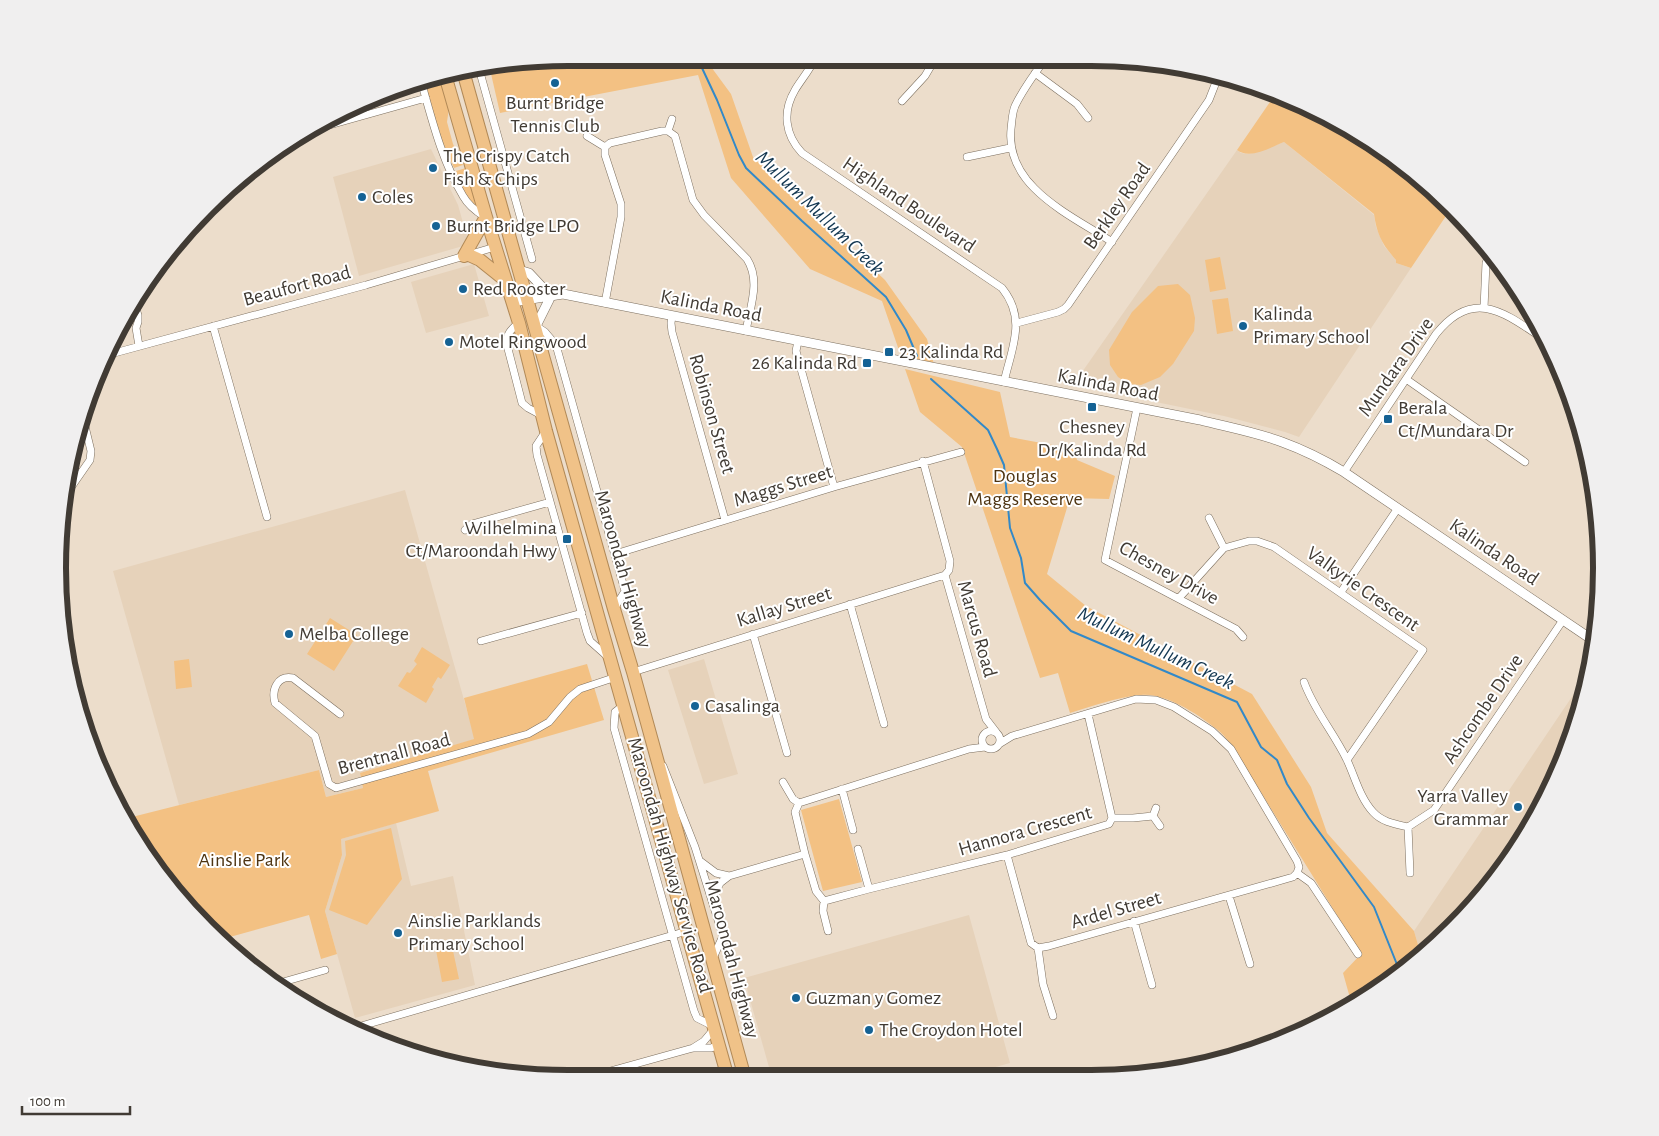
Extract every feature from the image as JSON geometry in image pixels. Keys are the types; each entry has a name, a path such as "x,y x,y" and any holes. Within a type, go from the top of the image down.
{"highway":[{"name":"Maroondah Highway","path":"465,77 633,672 743,1070"},
{"name":"Maroondah Highway","path":"447,81 519,322 546,431 726,1070"},
{"path":"486,217 466,256 480,260 505,280"},
{"path":"495,247 512,242"},
{"path":"616,676 633,672"},
{"path":"719,1045 734,1036"}],"street":[{"name":"Highland Boulevard","path":"810,66 794,92 786,119 796,147 802,153 1002,288 1010,298 1017,324 1004,382"},
{"path":"902,101 925,76 931,66"},
{"path":"1040,66 1014,109 1010,148 1020,170 1035,191 1112,242"},
{"path":"1035,73 1077,104 1088,118"},
{"path":"480,75 532,259"},
{"name":"Berkley Road","path":"1017,324 1064,309 1209,100 1216,82"},
{"path":"423,88 438,140 463,196 476,211 486,217"},
{"path":"340,121 426,98"},
{"path":"668,131 672,119"},
{"path":"605,147 610,143 662,131 668,131 675,136 693,200 704,215 751,266 754,275 754,293 746,330"},
{"path":"587,136 605,147"},
{"path":"605,147 605,155 621,204 621,217 605,303"},
{"path":"967,156 1010,148"},
{"path":"497,191 512,188"},
{"name":"Beaufort Road","path":"115,353 495,247"},
{"path":"1484,308 1487,261"},
{"path":"519,270 529,273 544,289"},
{"name":"Kalinda Road","path":"527,296 544,289 553,290 605,303 1252,432 1316,456 1344,472 1587,637"},
{"name":"Kalinda Road","path":"511,298 527,296 550,298 563,294"},
{"path":"550,298 536,326 545,332 556,345 615,554 625,591 614,609"},
{"name":"Mundara Drive","path":"1344,472 1436,334 1449,319 1462,313 1484,308 1498,310 1509,315 1534,332"},
{"path":"137,311 138,322 136,328 139,346"},
{"name":"Robinson Street","path":"672,316 672,332 725,520"},
{"path":"213,326 267,517"},
{"path":"798,341 796,352 834,487"},
{"path":"1406,379 1524,462"},
{"name":"Chesney Drive","path":"1137,408 1105,560 1236,629 1242,637"},
{"path":"74,483 90,460 91,451 86,429"},
{"path":"546,431 536,446 550,502 590,641 611,658"},
{"name":"Maggs Street","path":"615,554 834,487 961,452"},
{"name":"Marcus Road","path":"923,461 950,561 949,570 945,575 986,719 997,732"},
{"path":"465,530 472,524 550,502"},
{"path":"1341,592 1398,508"},
{"path":"1179,598 1224,548 1209,518"},
{"name":"Valkyrie Crescent","path":"1224,548 1248,541 1265,543 1274,547 1423,650 1347,760"},
{"name":"Kallay Street","path":"633,672 945,575"},
{"path":"850,604 884,724"},
{"path":"481,640 582,613"},
{"name":"Ashcombe Drive","path":"1408,827 1434,810 1563,620"},
{"path":"753,634 788,753"},
{"name":"Brentnall Road","path":"340,714 293,678 281,679 275,686 273,696 275,703 315,736 329,784 336,788 528,734 549,722 570,697 580,689 616,676"},
{"path":"1304,682 1309,696 1347,760 1365,801 1373,812 1383,820 1408,827 1410,873"},
{"path":"828,931 823,911 824,900 816,891 795,812 799,803 969,750 985,747 995,748 1012,736 1136,699 1156,700 1174,707 1212,731 1231,750 1297,861 1299,867 1297,873 1311,883 1358,954"},
{"name":"Maroondah Highway Service Road","path":"624,705 615,712 614,728 697,1018 714,1028"},
{"name":"Hannora Crescent","path":"824,900 1007,855 1109,824 1112,818 1088,714"},
{"name":"Marcus Road","path":"983,736 986,719"},
{"path":"969,750 988,731 1012,736"},
{"path":"997,732 1000,738 999,744"},
{"path":"983,736 982,742 985,747"},
{"name":"Maroondah Highway Service Road","path":"653,745 668,774 700,861 722,936 713,959"},
{"path":"783,782 793,799 799,803"},
{"path":"842,789 853,830"},
{"path":"1156,808 1154,816 1160,826"},
{"path":"1112,818 1154,816"},
{"path":"858,849 869,889"},
{"path":"712,901 720,883 729,876 805,854"},
{"path":"1007,855 1031,943 1038,948 1043,984 1053,1016"},
{"path":"700,861 716,873 729,876"},
{"name":"Ardel Street","path":"1038,948 1229,896 1293,877 1297,873"},
{"path":"1229,896 1250,964"},
{"path":"1134,921 1152,985"},
{"path":"361,1025 688,931"},
{"path":"284,982 325,970"},
{"path":"693,1048 704,1041 714,1028"},
{"path":"614,1070 693,1048 710,1048 719,1045"},
{"path":"721,1070 724,1064"}],"shaded area":[{"name":"Kalinda Primary School","path":"1284,142 1374,215 1376,227 1384,246 1396,260 1396,263 1411,268 1299,437 1224,416 1073,385 1237,150 1248,154"},
{"path":"431,149 458,205 467,237 463,246 359,276 333,177"},
{"path":"474,264 489,316 426,333 411,282"},
{"name":"Melba College","path":"405,490 475,739 360,773 363,788 326,797 319,770 179,805 113,571"},
{"path":"704,659 738,774 704,784 668,670"},
{"name":"Yarra Valley Grammar","path":"1578,687 1555,760 1526,819 1508,847 1468,899 1446,923 1419,948 1414,931"},
{"name":"Ainslie Parklands Primary School","path":"396,823 411,886 453,876 475,985 355,1018 325,911 342,855 341,839"},
{"path":"969,915 1010,1063 985,1070 770,1070 744,978"}],"green space":[{"path":"710,66 731,94 753,157 885,280 927,339 935,368 903,362 882,301 810,269 731,178 698,75 500,113 491,73 535,67"},
{"path":"441,82 449,108 447,122 453,144 463,165 454,168 441,139 426,87"},
{"path":"1271,100 1342,133 1370,151 1422,191 1447,214 1411,268 1396,263 1396,260 1381,239 1374,214 1284,142 1254,153 1242,153 1237,150"},
{"path":"466,168 475,205 466,196 456,171"},
{"path":"1220,257 1226,289 1210,292 1205,260"},
{"path":"1178,284 1190,295 1195,318 1194,331 1173,364 1160,377 1141,385 1129,384 1118,377 1110,365 1109,350 1132,312 1158,286"},
{"path":"1228,298 1233,331 1217,334 1212,300"},
{"name":"Douglas Maggs Reserve","path":"905,369 1000,392 1010,437 1074,449 1077,460 1115,476 1109,499 1070,498 1047,574 1086,606 1252,694 1311,787 1327,833 1414,931 1419,948 1350,998 1343,973 1361,954 1236,752 1222,733 1182,706 1151,695 1141,695 1105,702 1070,713 1058,673 1040,678 962,447 920,412"},
{"path":"330,618 357,635 334,671 307,654"},
{"path":"422,647 450,665 441,679 438,677 426,703 398,686 407,672 410,673 417,664 414,661"},
{"path":"189,659 192,687 176,689 174,661"},
{"name":"Ainslie Park","path":"587,664 604,720 428,771 439,811 341,839 342,855 325,911 337,954 321,959 309,915 229,937 191,899 170,873 132,817 319,770 326,797 363,788 360,773 474,739 464,698"},
{"path":"839,799 862,882 823,891 801,810"},
{"path":"391,828 402,879 367,925 329,910 346,855 345,841"},
{"path":"1512,841 1499,859 1503,852"},
{"path":"452,946 459,979 442,982 436,950"}],"waterway":[{"name":"Mullum Mullum Creek","path":"700,66 746,168 886,297 906,330 917,356"},
{"name":"Mullum Mullum Creek","path":"931,379 988,430 997,449 1004,465 1010,528 1021,558 1025,583 1071,631 1237,702 1261,747 1277,760 1287,784 1309,818 1374,907 1397,965"}],"place":[{"name":"Burnt Bridge Tennis Club","path":"555,83"},
{"name":"The Crispy Catch Fish & Chips","path":"433,168"},
{"name":"Coles","path":"362,197"},
{"name":"Burnt Bridge LPO","path":"436,226"},
{"name":"Red Rooster","path":"463,289"},
{"name":"Kalinda Primary School","path":"1243,326"},
{"name":"Motel Ringwood","path":"449,342"},
{"name":"23 Kalinda Rd","path":"889,352"},
{"name":"26 Kalinda Rd","path":"867,363"},
{"name":"Chesney Dr/Kalinda Rd","path":"1092,407"},
{"name":"Berala Ct/Mundara Dr","path":"1388,419"},
{"name":"Wilhelmina Ct/Maroondah Hwy","path":"567,539"},
{"name":"Melba College","path":"289,634"},
{"name":"Casalinga","path":"695,706"},
{"name":"Yarra Valley Grammar","path":"1518,807"},
{"name":"Ainslie Parklands Primary School","path":"398,933"},
{"name":"Guzman y Gomez","path":"796,998"},
{"name":"The Croydon Hotel","path":"869,1030"}]}
